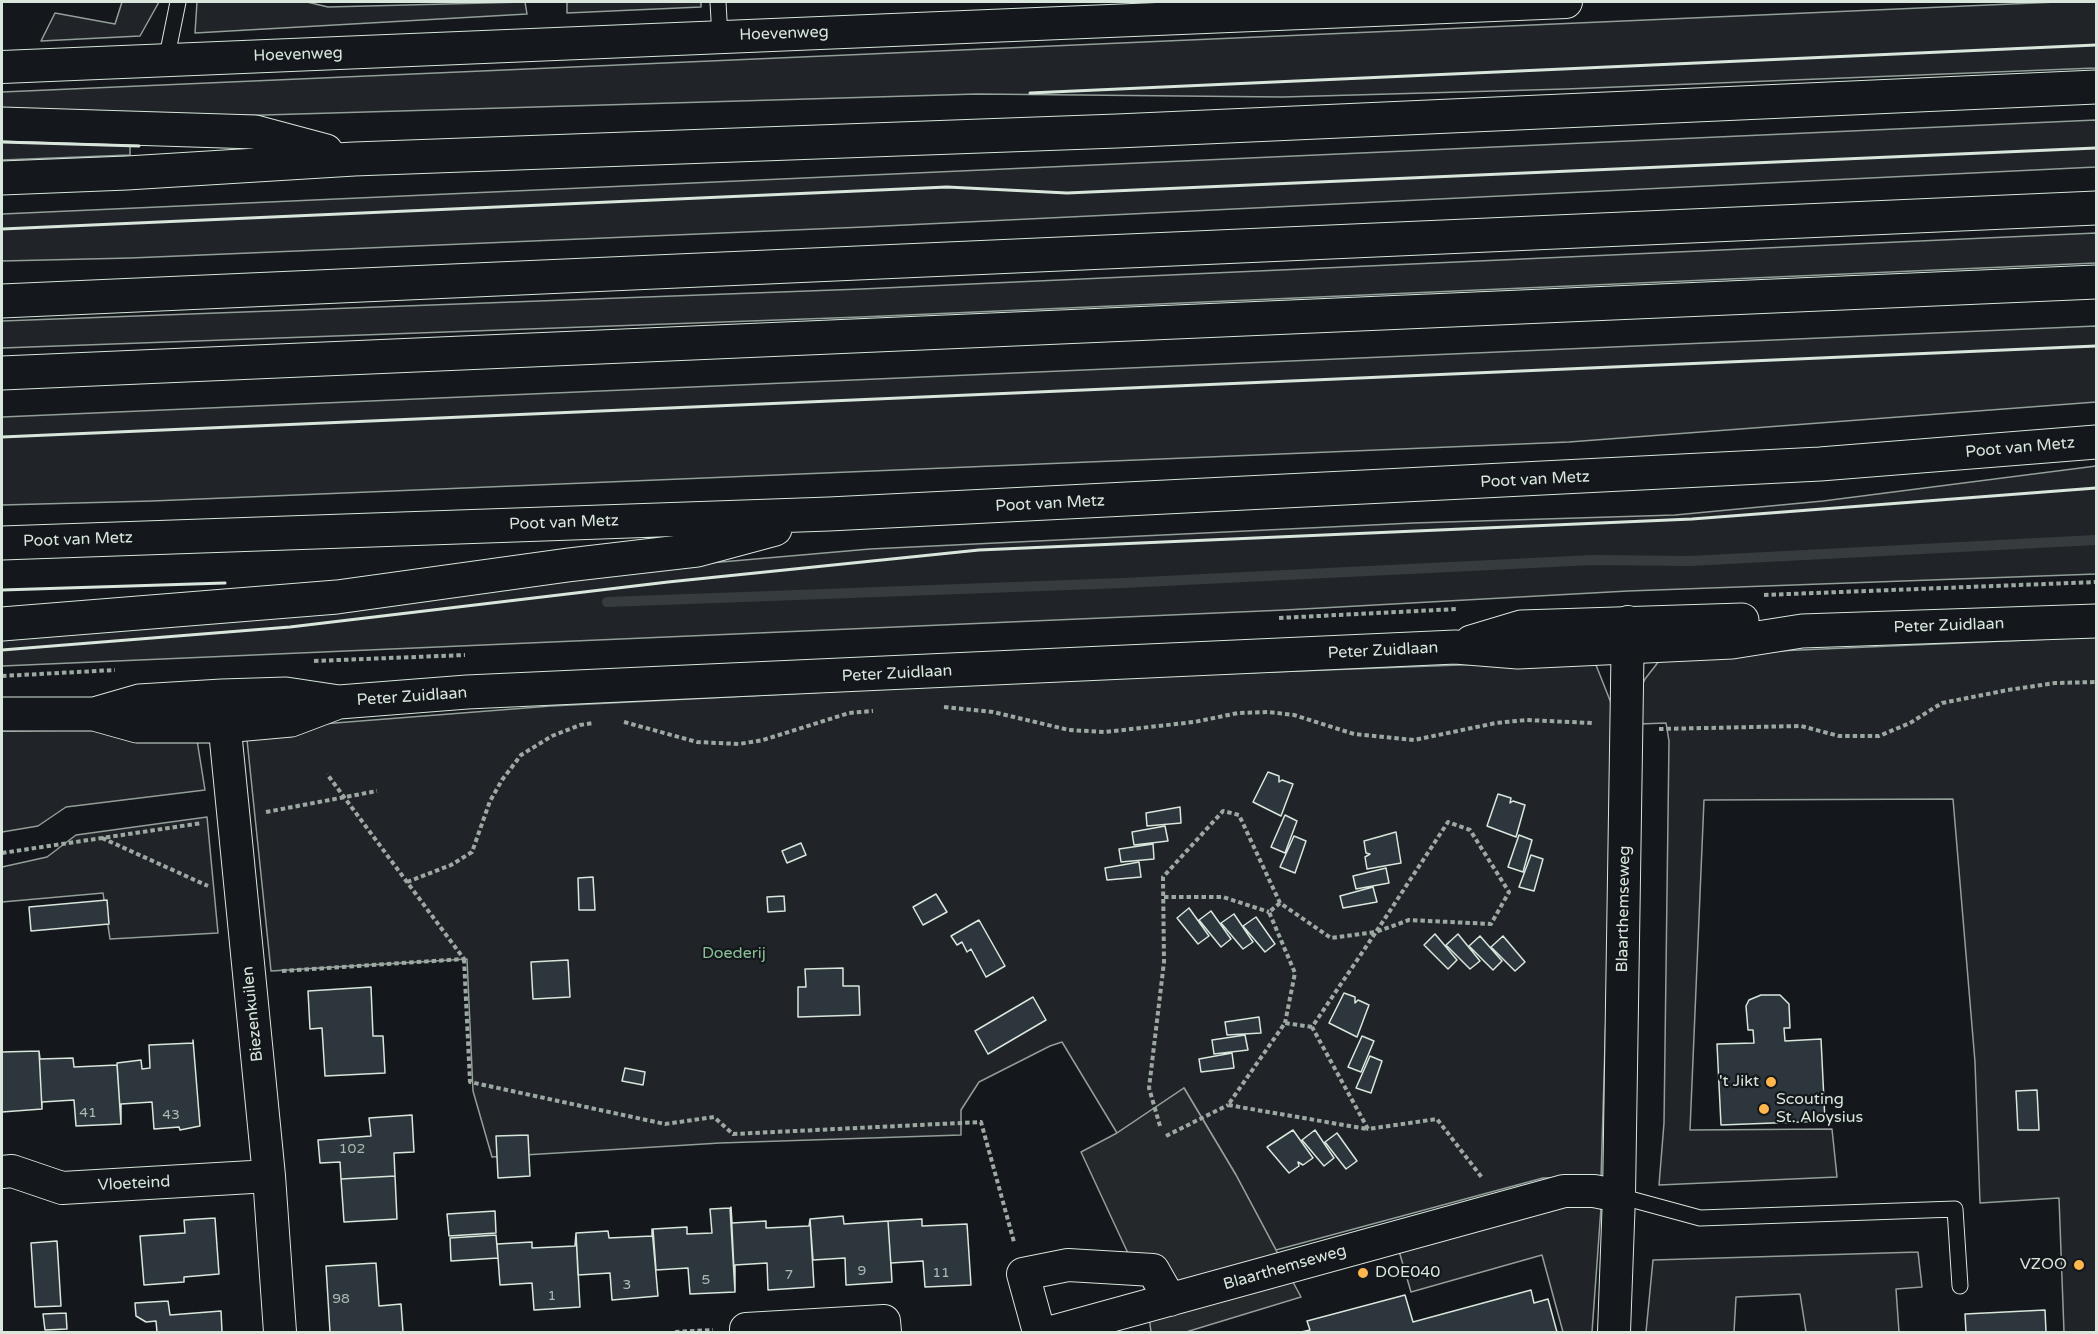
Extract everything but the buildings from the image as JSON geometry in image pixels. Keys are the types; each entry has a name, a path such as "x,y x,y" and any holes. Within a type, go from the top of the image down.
{"main road":[{"path":"2,178 354,159 1129,130 2097,87"},
{"path":"2,124 255,132 354,159"},
{"path":"2,301 2097,208"},
{"path":"2,373 2097,282"},
{"name":"Poot van Metz","path":"2,543 829,514 1820,464 2097,442"},
{"path":"2,624 337,597 568,565 644,558 697,550 829,514"},
{"name":"Peter Zuidlaan","path":"2,714 94,714 137,726 223,711 291,720 339,702 467,692 1455,647 1521,627 1628,635 1745,620 1802,632 2097,621"}],"street":[{"name":"Hoevenweg","path":"2,67 1520,2 1566,2"},
{"name":"Blaarthemseweg","path":"1614,1332 1619,1196 1628,635"},
{"name":"Biezenkuilen","path":"223,711 269,1176 280,1332"},
{"name":"Vloeteind","path":"2,1172 12,1171 62,1188 269,1176"},
{"name":"Blaarthemseweg","path":"1052,1332 1564,1191 1594,1191 1619,1196"},
{"path":"1039,1332 1023,1274 1068,1265 1154,1270 1170,1300"},
{"path":"747,1332 746,1329 884,1322 885,1332"}],"lane":[{"path":"166,60 178,2"},
{"path":"718,2 720,37"},
{"path":"1619,1196 1701,1218 1955,1209 1960,1286"}],"path":[{"path":"936,707 993,712 1069,730 1105,732 1194,722 1238,713 1268,712 1294,715 1354,734 1385,739 1414,740 1496,723 1526,720 1579,721 1626,730 1801,726 1839,736 1879,736 1910,723 1942,703 2020,688 2097,682"},
{"path":"615,722 626,722 697,742 739,744 763,740 849,713 882,710"},
{"path":"407,882 451,865 472,852 490,801 521,755 580,725 604,722"},
{"path":"327,774 464,959 470,1082 665,1124 714,1118 733,1134 981,1122 1023,1274"},
{"path":"278,810 377,791"},
{"path":"1160,1126 1149,1088 1164,962 1163,877 1223,811 1239,815 1280,903 1331,938 1376,932 1409,920 1491,924 1509,892 1470,830 1448,822 1376,932 1312,1027"},
{"path":"2,853 196,824"},
{"path":"101,837 241,901"},
{"path":"1164,897 1223,897 1269,912 1295,973 1285,1023 1228,1105 1166,1136"},
{"path":"1269,912 1280,903"},
{"path":"248,973 464,959"},
{"path":"1285,1023 1312,1027"},
{"path":"1312,1027 1368,1129"},
{"path":"1228,1105 1368,1129 1437,1119 1503,1206"}],"green space":[{"path":"122,2 159,2 140,36 41,41 55,13 115,24"},
{"path":"197,2 307,2 328,7 525,2 527,14 195,33"},
{"path":"567,2 701,2 701,7 567,13"},
{"path":"2096,2 2096,68 1566,89 1283,97 977,94 128,119 2,114 2,92"},
{"path":"2096,120 2096,167 864,227 131,258 2,261 2,214"},
{"path":"2,138 130,143 130,155 2,160"},
{"path":"2096,233 2096,263 861,317 2,348 2,321 861,289"},
{"path":"2096,326 2096,402 1569,442 152,501 2,505 2,417"},
{"path":"2096,466 2096,574 1628,591 1285,610 2,666 2,632 595,573 870,549 1413,523 1675,515 1823,501"},
{"path":"2096,637 2096,1332 2064,1332 2059,1198 1980,1203 1975,1062 1953,799 1704,800 1690,1130 1832,1129 1837,1177 1659,1185 1664,1123 1669,741 1666,723 1639,724 1639,692 1645,679 1663,656"},
{"name":"Doederij","path":"1594,660 1615,713 1601,1178 1543,1178 1276,1250 1236,1175 1184,1088 1117,1133 1062,1042 979,1082 961,1110 961,1135 720,1143 492,1157 473,1091 467,959 271,971 246,730 551,706 1082,679"},
{"path":"85,730 196,734 205,790 66,807 38,826 2,832 2,731"},
{"path":"207,817 218,933 110,939 103,893 2,902 2,867 47,857 76,835"},
{"path":"1585,1199 1601,1208 1592,1332 1563,1332 1542,1255 1411,1292 1399,1251"},
{"path":"1918,1252 1922,1287 1896,1289 1899,1332 1806,1332 1800,1294 1736,1297 1734,1332 1646,1332 1653,1260"}],"shaded area":[{"path":"1184,1088 1236,1175 1301,1297 1186,1332 1151,1332 1146,1292 1081,1152 1117,1133"}],"waterway":[{"path":"607,602 1123,583 1593,560 1689,561 2096,540"}],"wall":[{"path":"1030,93 2096,45"},
{"path":"2,142 139,146"},
{"path":"2,229 947,187 1067,193 2096,148"},
{"path":"2,437 2096,346"},
{"path":"2,650 290,627 668,582 979,550 1692,519 2096,488"},
{"path":"2,590 225,583"}],"place":[{"name":"'t Jikt","path":"1771,1082"},
{"name":"Scouting St. Aloysius","path":"1764,1109"},
{"name":"VZOO","path":"2079,1265"},
{"name":"DOE040","path":"1363,1273"}]}
